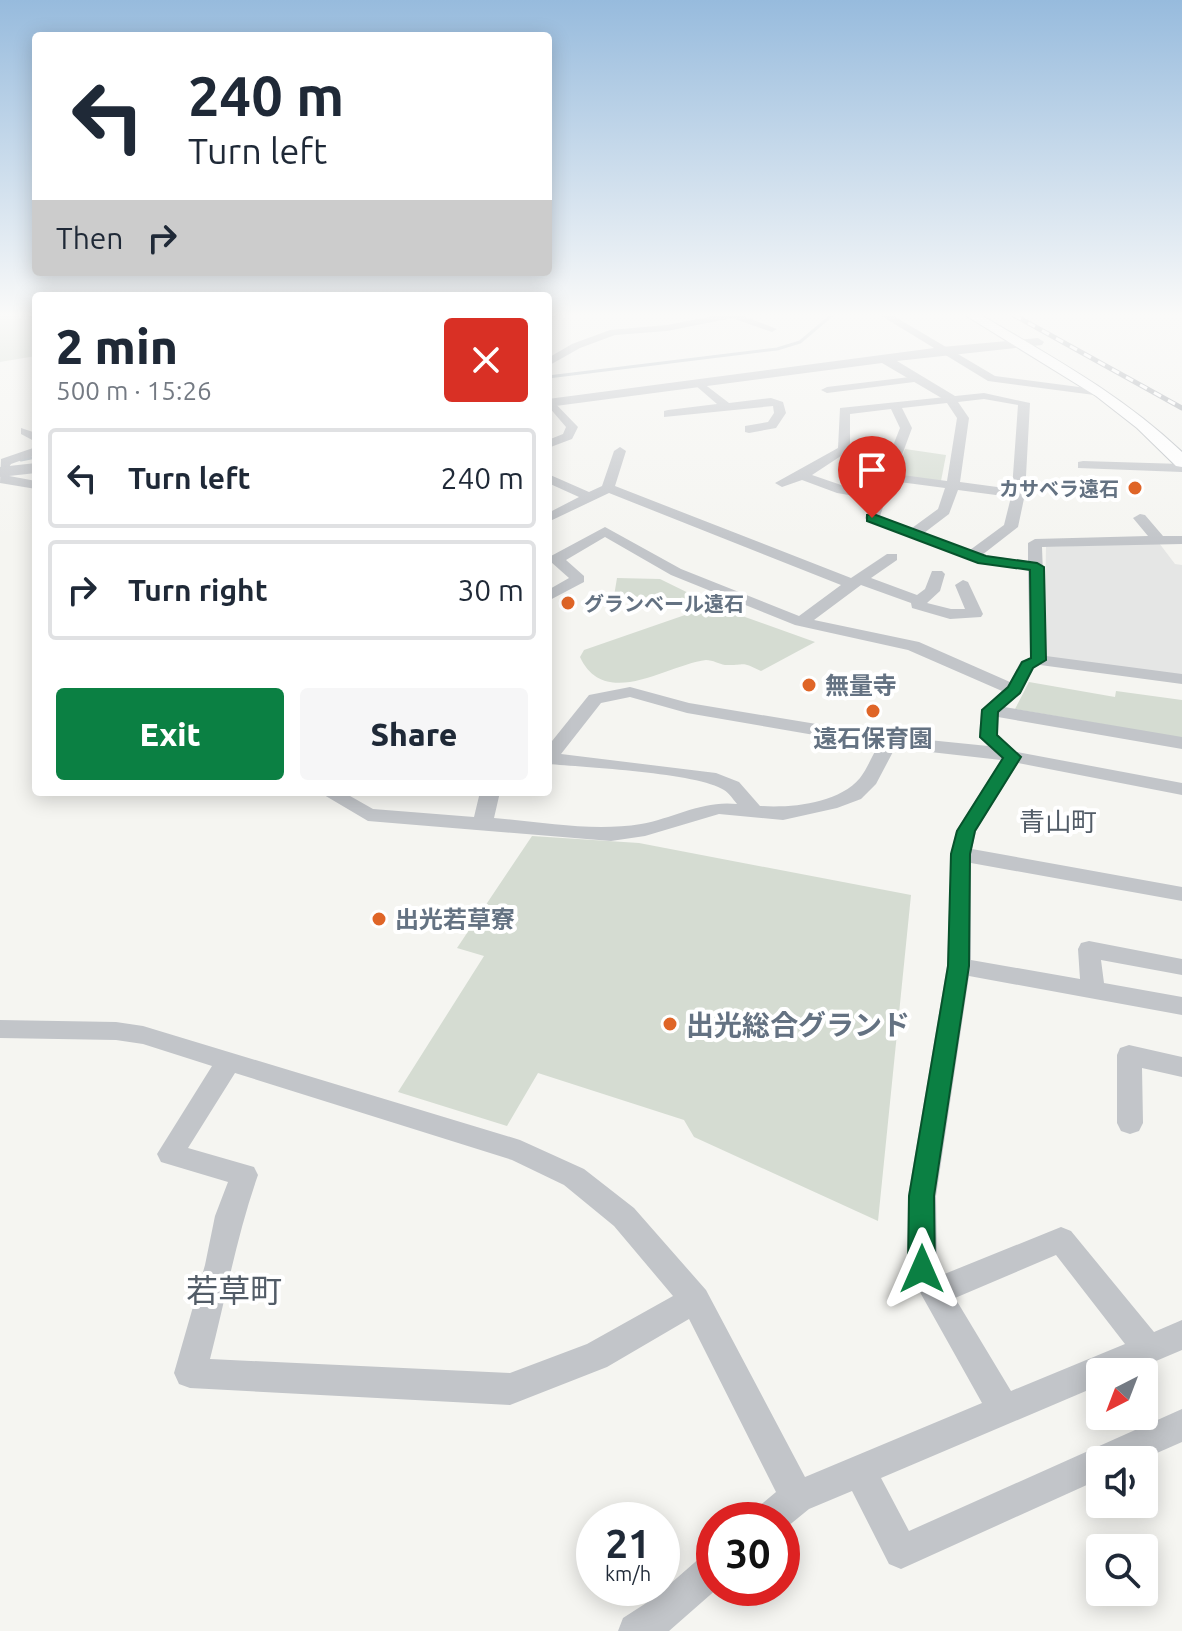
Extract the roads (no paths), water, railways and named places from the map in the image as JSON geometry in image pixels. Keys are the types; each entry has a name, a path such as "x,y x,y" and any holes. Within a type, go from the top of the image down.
{"main road":[{"path":"1099,391 1143,424 1182,465"},
{"path":"1120,391 1182,441"}],"street":[{"path":"552,401 631,391"},
{"path":"708,391 727,407"},
{"path":"914,533 944,511 953,485 963,418 950,399 937,391"},
{"path":"1087,391 1102,393"},
{"path":"782,483 802,476 844,450 844,411 984,396 1024,403 1018,494 1011,527 971,556"},
{"path":"668,414 771,401 779,404 780,413 772,425 749,429"},
{"path":"552,404 572,427 568,436 552,442"},
{"path":"895,405 906,428 872,518 983,560 1037,567"},
{"path":"608,488 620,451"},
{"path":"0,472 6,462 32,452"},
{"path":"1083,465 1182,465"},
{"path":"0,472 32,468"},
{"path":"802,476 842,490 881,496"},
{"path":"890,477 1018,494"},
{"path":"0,479 32,484"},
{"path":"552,480 589,497"},
{"path":"552,516 608,488 856,582 919,601"},
{"path":"1140,518 1159,540"},
{"path":"552,594 579,579 556,559 605,531 676,572 801,622 913,646 1014,690"},
{"path":"1038,660 1035,543 1182,540"},
{"path":"801,622 892,557"},
{"path":"919,601 932,591 937,574"},
{"path":"919,601 918,605 950,614 975,614 963,585"},
{"path":"1012,757 988,737 990,710 1014,690 1027,665 1038,660 1182,679"},
{"path":"552,753 595,699 630,692 687,708 889,742 1012,757 1182,789"},
{"path":"990,710 1182,743"},
{"path":"336,796 368,815 611,834 645,830 718,808 783,814 854,795 869,780 889,742"},
{"path":"1003,1409 922,1269 922,1196 959,966 961,854 966,831 1012,757"},
{"path":"552,758 633,766 716,779 732,786 755,812"},
{"path":"482,825 489,796"},
{"path":"961,854 1182,894"},
{"path":"1093,990 1089,949 1182,967"},
{"path":"959,966 1182,1006"},
{"path":"0,1029 116,1031 143,1035 520,1151 574,1177 624,1217 695,1300 797,1497"},
{"path":"1130,1123 1129,1055 1182,1067"},
{"path":"229,1061 170,1154 244,1175 229,1216 220,1265 190,1373 510,1389 596,1356 695,1300"},
{"path":"935,1292 1061,1240 1148,1349"},
{"path":"791,1502 859,1470 1182,1335"},
{"path":"1135,1446 1182,1425"},
{"path":"859,1470 901,1552 1086,1468"},
{"path":"636,1631 667,1611 696,1584"}],"waterway":[{"path":"21,460 32,458"}],"railway":[{"path":"1151,391 1182,408"}],"place":[{"name":"カサベラ遠石","path":"1135,488"},
{"name":"グランベール遠石","path":"568,603"},
{"name":"無量寺","path":"809,685"},
{"name":"遠石保育園","path":"873,711"},
{"name":"出光若草寮","path":"379,919"},
{"name":"出光総合グランド","path":"670,1024"}],"district":[{"name":"青山町","path":"1058,821"},
{"name":"若草町","path":"234,1290"}]}
